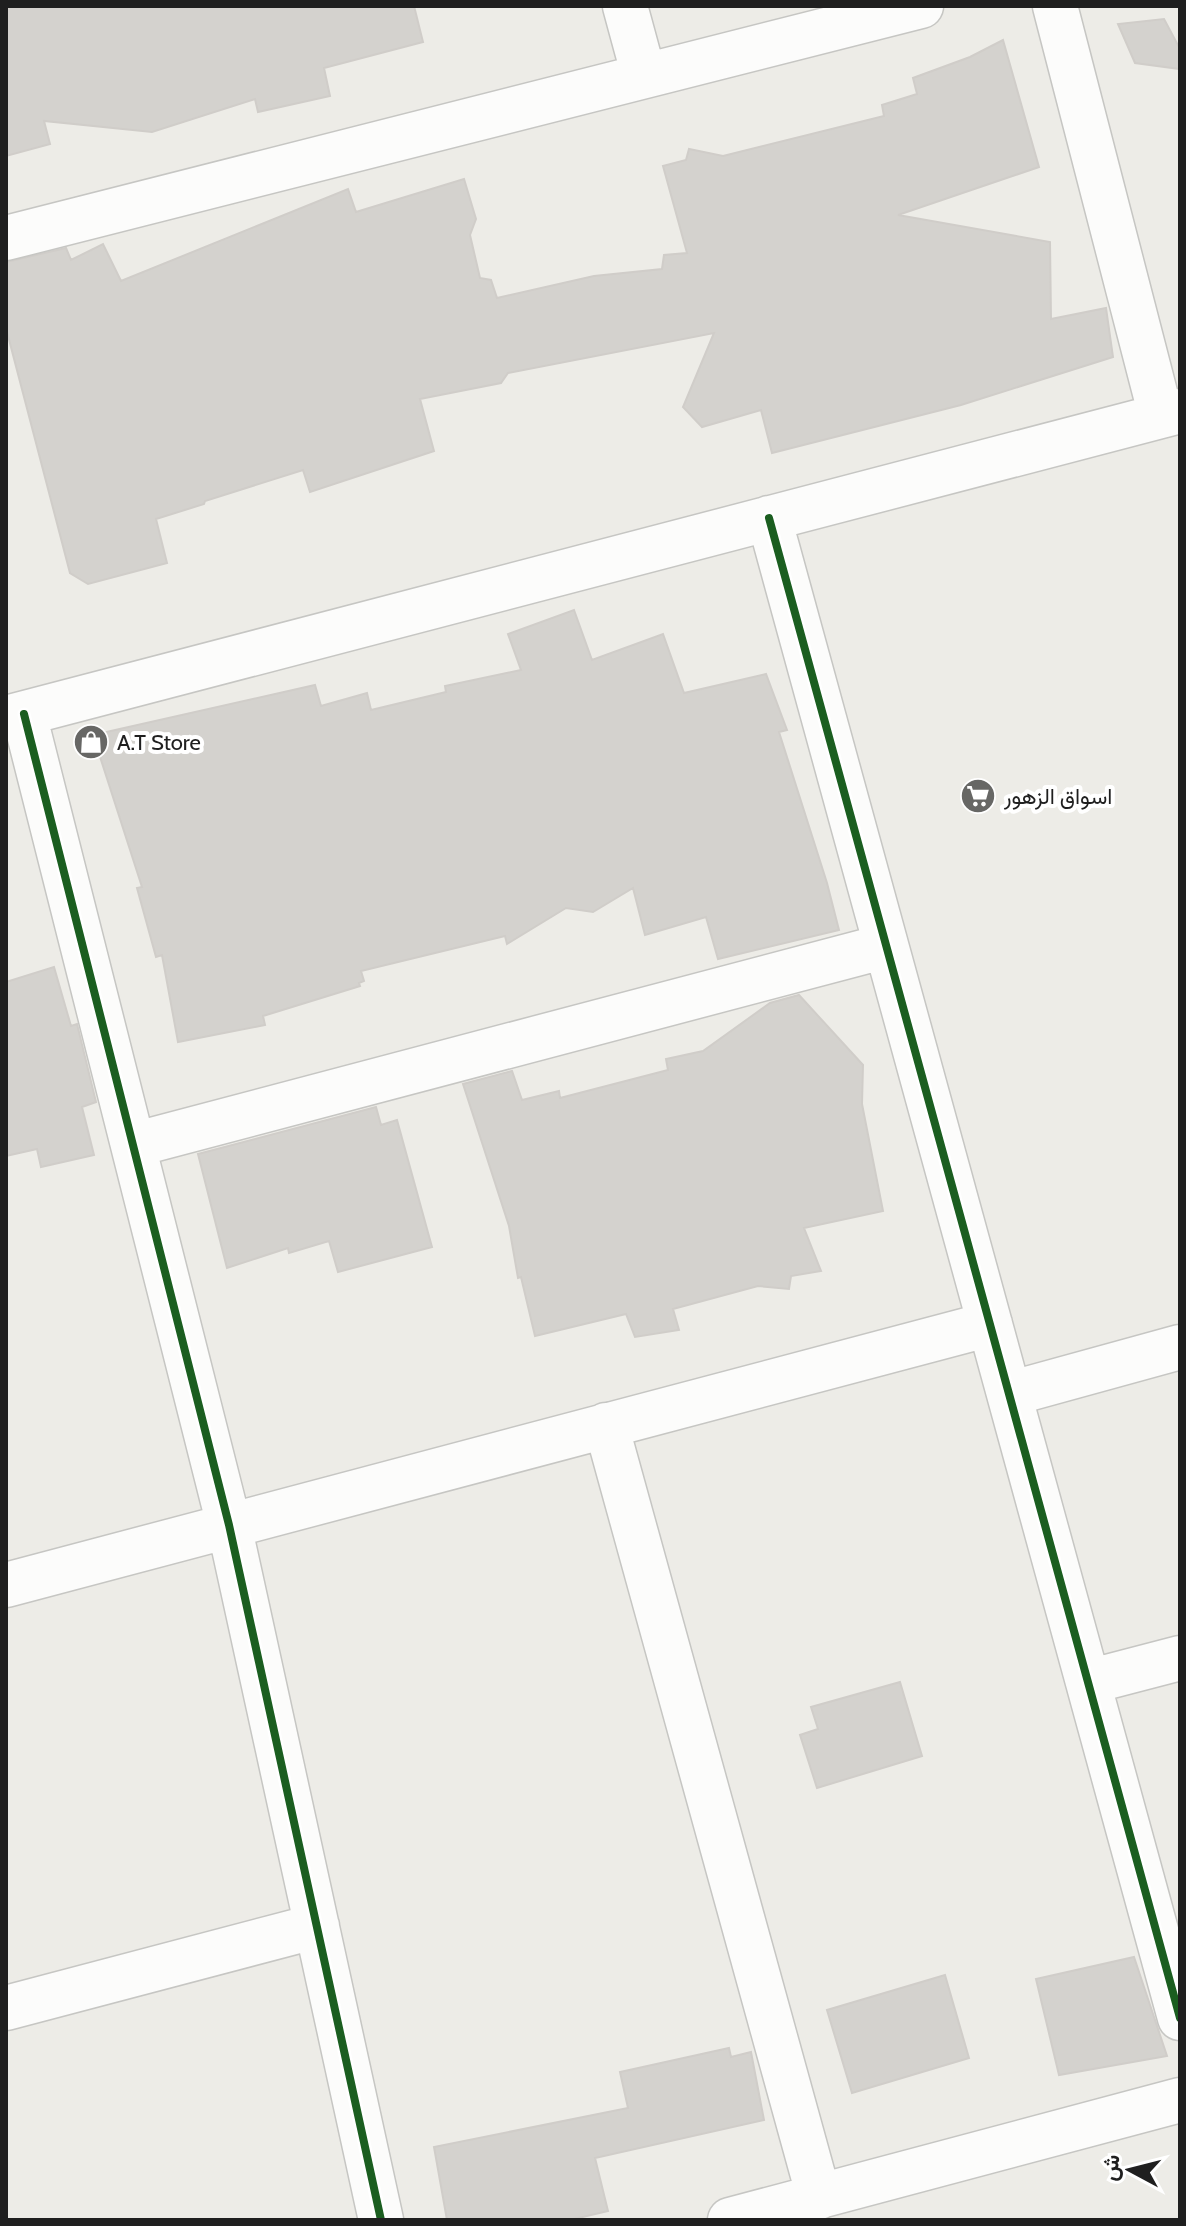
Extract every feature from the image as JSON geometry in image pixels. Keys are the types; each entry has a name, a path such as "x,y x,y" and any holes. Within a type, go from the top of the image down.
{"street":[{"path":"625,6 644,76"},
{"path":"6,238 921,6"},
{"path":"381,2220 229,1525 133,1145 15,716 1170,413 1055,6"},
{"path":"769,518 1180,2018"},
{"path":"133,1145 886,946"},
{"path":"6,1585 990,1324"},
{"path":"1009,1394 1180,1347"},
{"path":"606,1425 819,2197"},
{"path":"1088,1682 1180,1658"},
{"path":"6,2008 317,1926"},
{"path":"730,2220 1180,2100"}],"building":[{"path":"6,6 414,6 423,42 324,68 330,96 258,112 255,99 152,132 44,121 50,144 6,156"},
{"path":"1164,19 1180,49 1180,69 1135,63 1118,24"},
{"path":"1003,40 1039,167 898,215 1050,242 1051,319 1106,308 1113,357 961,405 772,453 761,410 702,427 683,407 714,333 508,373 501,383 420,399 434,451 310,492 303,470 205,501 204,504 156,519 167,563 88,584 70,573 6,328 6,262 66,248 71,260 103,244 121,281 348,189 356,212 464,179 476,219 470,235 480,278 491,280 497,298 594,276 662,269 664,255 687,253 663,166 686,160 689,149 723,156 884,116 882,105 917,94 913,78 970,57"},
{"path":"574,610 592,660 663,634 684,693 766,674 787,730 779,732 839,930 718,959 706,917 645,935 633,888 593,912 566,908 507,944 505,936 361,971 364,981 359,983 360,986 263,1016 265,1025 178,1042 162,955 156,957 137,888 142,887 93,735 315,685 321,706 367,693 371,710 446,692 445,686 521,670 508,634"},
{"path":"54,967 71,1026 77,1024 96,1102 82,1107 94,1155 41,1167 37,1149 6,1156 6,982"},
{"path":"799,995 863,1065 862,1104 883,1211 804,1228 821,1271 791,1276 789,1289 758,1286 673,1309 679,1330 635,1337 626,1314 535,1336 521,1277 518,1278 509,1226 463,1084 512,1071 522,1100 559,1091 560,1098 668,1070 666,1059 703,1051 770,1003"},
{"path":"376,1107 381,1125 397,1120 432,1247 338,1272 329,1241 289,1253 288,1248 227,1268 198,1154"},
{"path":"900,1682 922,1756 817,1788 800,1735 818,1729 811,1707"},
{"path":"1134,1957 1167,2056 1059,2075 1036,1979"},
{"path":"945,1975 969,2058 852,2093 827,2010"},
{"path":"729,2048 731,2057 751,2052 764,2120 595,2158 608,2211 570,2220 447,2220 434,2147 628,2108 620,2072"}],"cycle path":[{"path":"769,518 1180,2018"},
{"path":"24,714 229,1525 381,2220"}],"place":[{"name":"A.T Store","path":"91,742"},
{"name":"اسواق الزهور","path":"978,796"}]}
